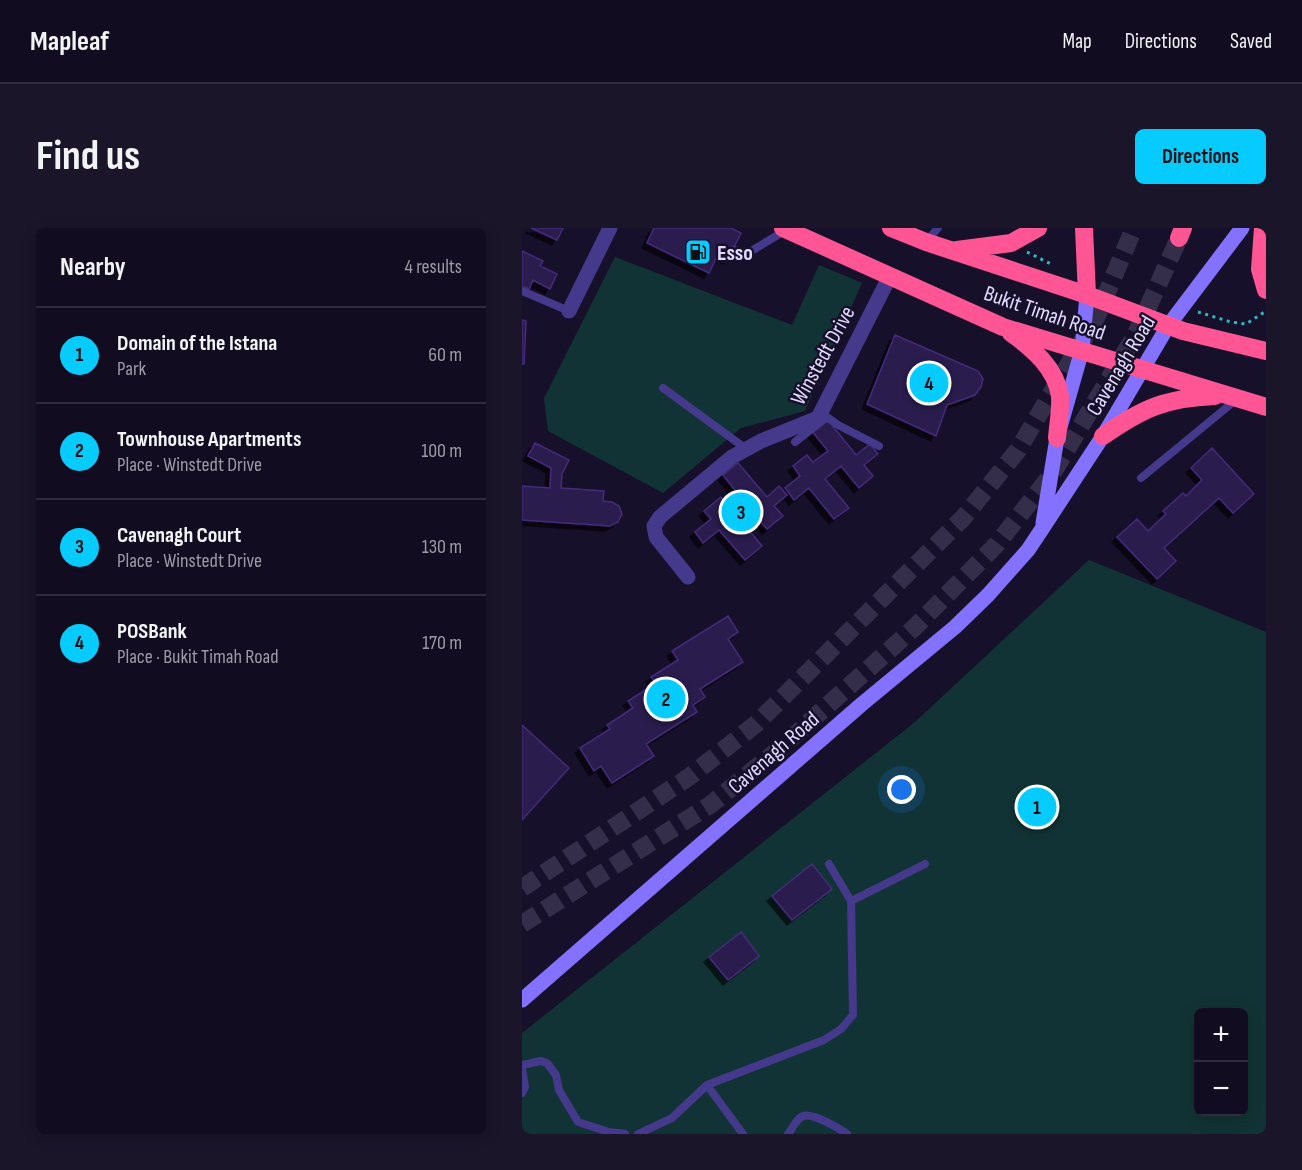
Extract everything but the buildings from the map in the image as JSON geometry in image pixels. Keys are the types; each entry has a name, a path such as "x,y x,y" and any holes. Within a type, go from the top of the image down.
{"highway":[{"name":"Bukit Timah Road","path":"891,228 932,235 952,251 1087,295 1168,326 1266,351"},
{"path":"952,251 1011,243 1038,228"},
{"path":"1084,228 1087,295"},
{"path":"1263,228 1260,269 1266,290"},
{"name":"Bukit Timah Road","path":"785,229 1003,327 1266,407"},
{"path":"1003,327 1026,344 1047,366 1056,382 1060,398 1057,438"},
{"path":"1103,436 1145,409 1162,403 1198,396 1231,397"}],"street":[{"path":"569,311 610,228"},
{"name":"Cavenagh Road","path":"522,1000 861,704 955,627 988,596 1028,550 1103,436 1168,326 1242,228"},
{"name":"Winstedt Drive","path":"687,577 656,537 654,526 660,517 745,448 811,425 818,418 890,276"},
{"name":"Cavenagh Road","path":"1042,529 1057,438 1082,350 1087,295"}],"lane":[{"path":"733,250 748,254 785,229"},
{"path":"522,291 569,311"},
{"path":"663,388 745,448"},
{"path":"1141,478 1231,397"},
{"path":"795,442 811,425 827,417 879,446"},
{"path":"638,1134 672,1118 707,1085 824,1040 841,1029 853,1015 851,901 829,864"},
{"path":"851,901 925,864"},
{"path":"522,1093 525,1087 522,1067 542,1061 548,1063 556,1075 559,1090 578,1122 609,1132 625,1134"},
{"path":"707,1085 743,1134"},
{"path":"788,1134 798,1119 803,1116 810,1116 847,1134"}],"path":[{"path":"1011,243 1058,267"},
{"path":"1197,312 1246,324 1266,311"}],"green space":[{"path":"615,257 792,325 819,265 862,283 805,411 741,428 663,493 548,431 544,398"},
{"path":"1089,560 1266,632 1266,1134 522,1134 522,1033 915,722"}],"tunnel":[{"path":"522,888 689,777 756,724 963,518 1018,450 1097,316 1134,228"},
{"path":"522,924 710,805 778,750 915,627 997,544 1052,474 1136,334 1179,238"}],"place":[{"name":"Esso","path":"698,252"},
{"name":"POSBank","path":"929,383"},
{"name":"Cavenagh Court","path":"741,512"},
{"name":"Townhouse Apartments","path":"666,699"},
{"name":"Domain of the Istana","path":"1037,807"}]}
